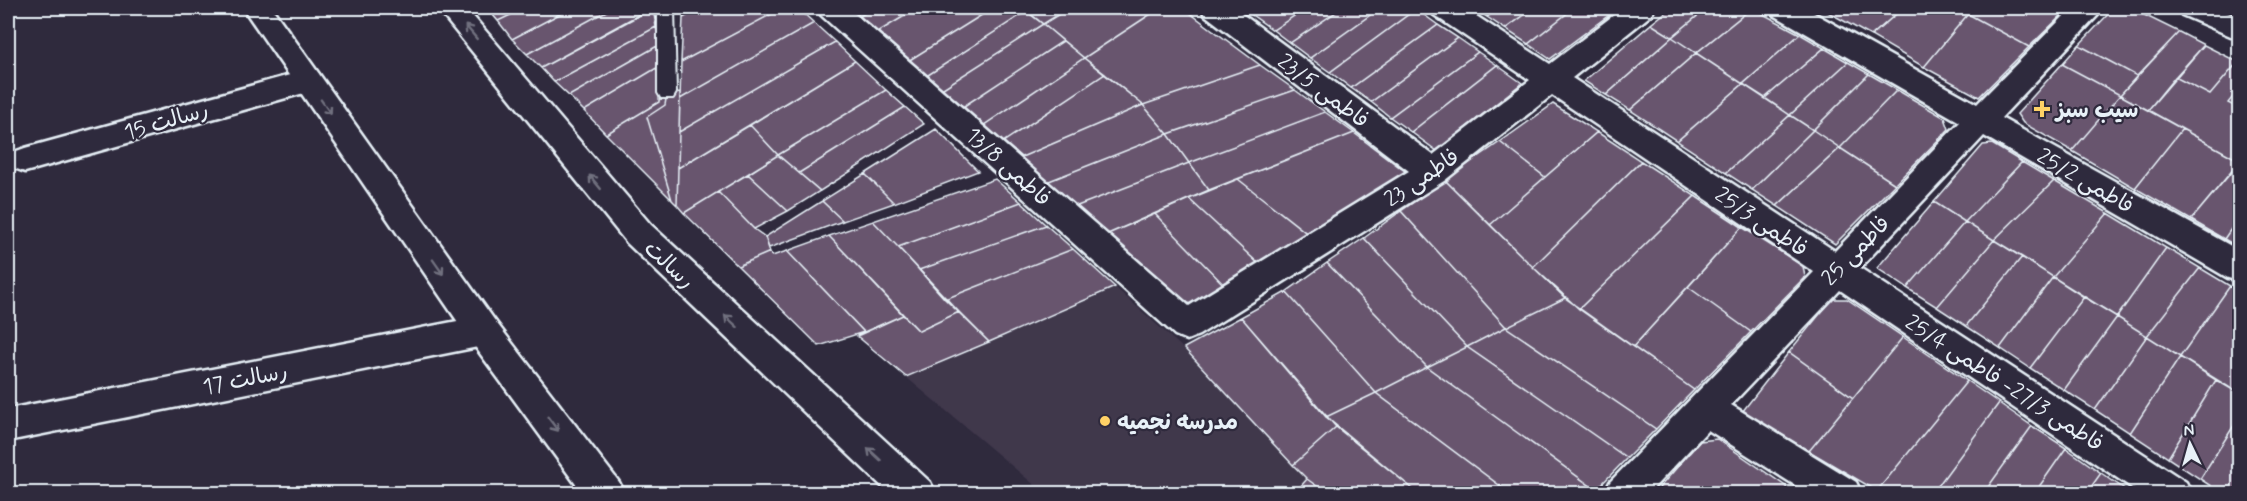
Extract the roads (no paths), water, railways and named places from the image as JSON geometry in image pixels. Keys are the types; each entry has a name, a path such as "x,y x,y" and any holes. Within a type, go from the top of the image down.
{"street":[{"path":"257,8 483,331 606,494"},
{"name":"رسالت","path":"451,8 639,234 917,494"},
{"name":"فاطمی 13/8","path":"831,8 1187,326"},
{"name":"فاطمی 23/5","path":"1215,8 1433,172"},
{"name":"فاطمی 25/3","path":"1444,8 1836,270"},
{"name":"فاطمی 23","path":"1187,326 1433,172 1641,8"},
{"name":"فاطمی 25/2","path":"1784,8 2240,268"},
{"name":"فاطمی 25","path":"1623,494 2088,8"},
{"path":"2192,8 2240,30"},
{"name":"رسالت 15","path":"25,160 308,81"},
{"name":"فاطمی 27/3- فاطمی 25/4","path":"1836,270 2173,494"},
{"name":"رسالت 17","path":"8,425 483,331"},
{"path":"1705,408 1843,494"}],"lane":[{"path":"666,8 668,93"}],"place":[{"name":"سیب سبز","path":"2042,109"},
{"name":"مدرسه نجمیه","path":"1105,421"}]}
